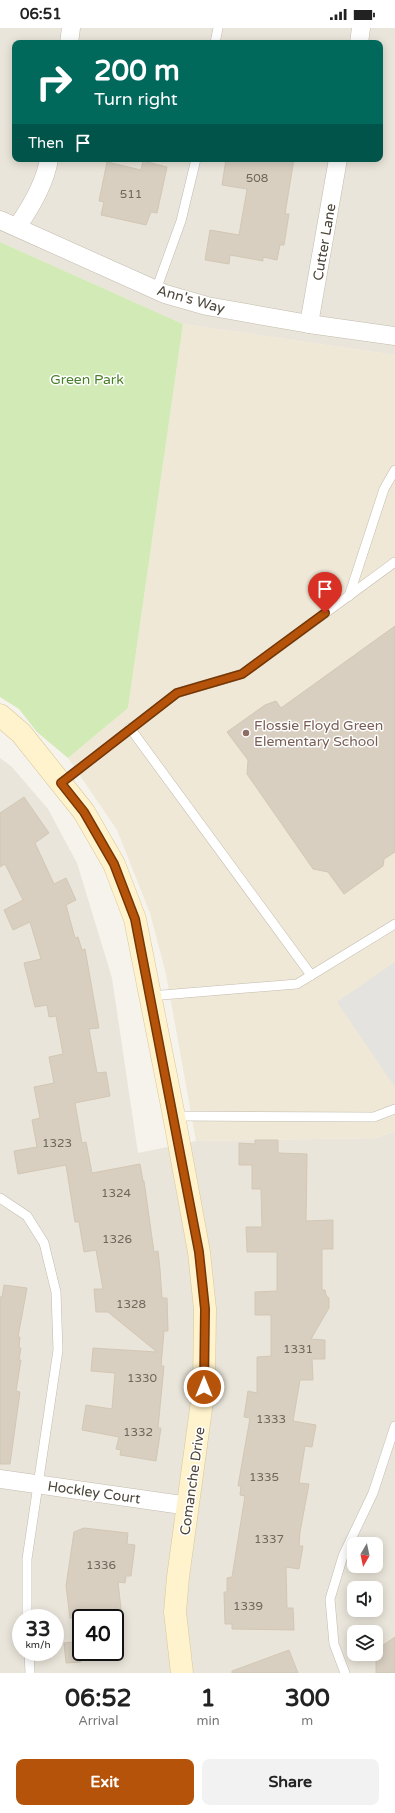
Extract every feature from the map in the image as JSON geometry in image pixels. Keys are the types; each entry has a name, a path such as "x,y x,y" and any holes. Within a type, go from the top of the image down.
{"street":[{"path":"69,40 71,28"},
{"path":"359,40 361,28"},
{"path":"17,228 32,205 48,169 49,162"},
{"name":"Cutter Lane","path":"309,324 337,162"},
{"name":"Ann's Way","path":"0,220 156,290 207,306 309,324 395,336"},
{"name":"Comanche Drive","path":"0,715 21,733 84,812 114,864 135,919 174,1116 199,1252 205,1309 204,1387 178,1577 175,1612 182,1673"},
{"name":"Hockley Court","path":"0,1479 188,1506"}],"lane":[{"path":"216,40 218,28"},
{"path":"156,290 181,221 195,162"},
{"path":"349,596 384,489 395,470"},
{"path":"61,783 177,693 242,674 395,562"},
{"path":"130,728 311,975"},
{"path":"150,996 296,984 395,924"},
{"path":"174,1116 374,1117 395,1109"},
{"path":"0,1198 27,1216 44,1243 56,1292 58,1350 27,1559 27,1609"},
{"path":"345,1673 334,1644 330,1599 343,1556 373,1493 395,1426"},
{"path":"29,1661 30,1673"}],"shaded area":[{"path":"0,28 395,28 395,355 183,324 0,242"},
{"name":"Flossie Floyd Green Elementary School","path":"183,324 395,355 395,1131 376,1138 196,1141 166,974 150,913 117,830 68,758 128,708"},
{"path":"0,758 12,767 48,809 77,863 112,978 138,1153 196,1141 376,1138 395,1131 395,1673 0,1673"},
{"path":"395,962 395,1087 337,1002"}],"green space":[{"name":"Green Park","path":"0,242 183,324 128,708 68,758 37,732 19,709 0,697"}],"building":[{"path":"107,162 141,170 143,162 167,167 157,213 151,212 146,225 101,215 104,202 99,201"},
{"path":"226,162 294,162 285,214 289,214 284,245 280,245 277,260 263,257 263,261 230,255 229,264 205,260 210,230 239,235 247,189 222,185"},
{"path":"395,626 395,852 384,859 383,866 344,894 328,872 313,869 247,774 248,760 227,732 265,705 276,701 281,708"},
{"path":"24,797 49,833 35,843 54,884 66,878 76,900 66,905 75,938 78,937 82,950 85,949 99,1028 89,1029 97,1073 106,1072 110,1096 75,1103 82,1143 86,1142 92,1173 140,1164 144,1181 154,1252 158,1251 162,1298 167,1298 168,1331 164,1331 161,1366 164,1366 158,1428 161,1428 156,1461 120,1455 121,1450 116,1449 119,1437 82,1430 86,1405 112,1409 115,1373 91,1371 93,1348 157,1352 108,1312 96,1312 94,1289 103,1289 96,1250 84,1252 79,1222 75,1222 66,1165 18,1174 14,1151 37,1147 32,1120 40,1118 34,1087 54,1083 49,1057 63,1054 56,1016 49,1017 47,1005 35,1007 24,963 41,959 30,922 13,930 4,910 23,900 5,864 0,867 0,813"},
{"path":"255,1140 278,1140 278,1153 307,1154 306,1221 333,1220 333,1249 322,1249 322,1290 325,1290 326,1295 329,1298 329,1308 311,1339 325,1340 325,1359 312,1359 313,1380 300,1380 293,1421 316,1425 312,1447 305,1446 299,1483 309,1484 300,1532 299,1546 303,1546 299,1569 286,1567 287,1608 293,1608 294,1630 232,1629 232,1624 225,1624 224,1592 227,1592 227,1578 232,1577 245,1496 240,1495 241,1486 238,1486 250,1418 244,1417 248,1391 257,1393 257,1357 271,1356 271,1315 255,1315 255,1292 277,1291 277,1252 247,1252 246,1227 262,1227 261,1189 252,1189 252,1165 239,1165 239,1143 255,1144"},
{"path":"4,1285 27,1288 18,1337 20,1337 19,1348 21,1348 19,1360 21,1360 16,1391 20,1392 10,1464 0,1464 0,1297 2,1297"},
{"path":"84,1528 128,1533 127,1544 135,1545 131,1576 126,1576 125,1583 118,1582 121,1609 72,1609 72,1618 70,1618 66,1586 74,1532"},
{"path":"395,1637 395,1673 376,1673 376,1661 383,1661 383,1645"},
{"path":"72,1642 72,1661 81,1662 66,1663 64,1643"},
{"path":"289,1650 298,1673 232,1673 232,1671"}],"place":[{"name":"Flossie Floyd Green Elementary School","path":"246,733"}],"route":[{"path":"204,1387 205,1309 199,1252 135,919 114,864 84,812 61,783 177,693 242,674 325,613"}]}
